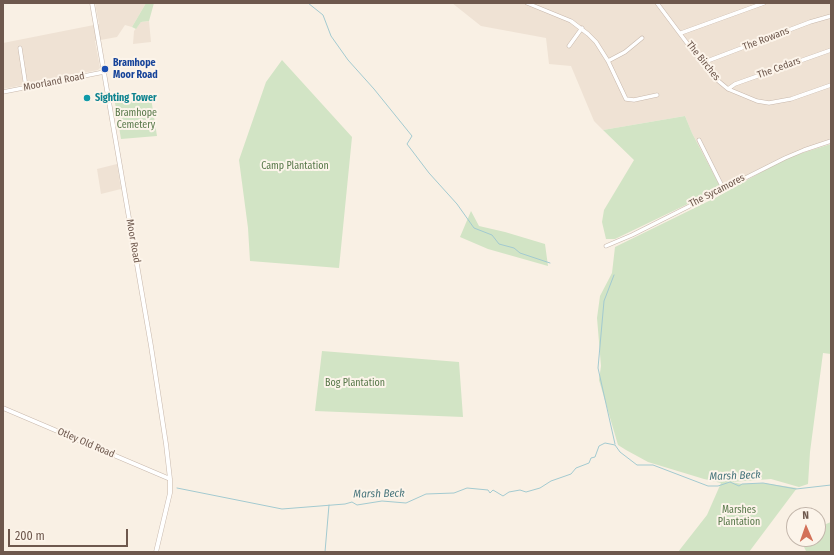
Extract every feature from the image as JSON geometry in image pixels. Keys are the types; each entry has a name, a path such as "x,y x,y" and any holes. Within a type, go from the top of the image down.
{"street":[{"name":"Moor Road","path":"92,3 152,353 170,479 168,504 156,552"},
{"path":"527,3 560,16 582,28 596,42 608,61 626,99 634,100 657,95"},
{"path":"541,8 542,3"},
{"name":"The Birches","path":"657,3 702,63 716,79 728,88 757,101 769,104 791,99 831,85"},
{"path":"680,33 764,3"},
{"name":"The Rowans","path":"702,63 810,22 831,16"},
{"path":"569,46 582,28"},
{"path":"608,61 625,52 642,38"},
{"path":"20,48 26,87"},
{"name":"The Cedars","path":"728,88 735,84 831,50"},
{"name":"Moorland Road","path":"3,92 104,72"},
{"path":"699,140 723,188"},
{"name":"The Sycamores","path":"606,246 632,235 785,158 831,141"},
{"name":"Otley Old Road","path":"3,408 170,479"}],"shaded area":[{"path":"95,3 146,3 132,27 125,25 117,37 95,41 100,68 98,70 3,89 3,43 99,24"},
{"path":"452,3 831,3 831,140 784,156 721,188 692,133 685,116 603,130 594,121 571,66 549,64 546,38 481,26"},
{"path":"149,21 151,42 133,44 134,31 141,22"},
{"path":"117,164 121,189 101,194 97,169"}],"green space":[{"path":"146,3 154,3 149,21 141,22 136,29 132,27"},
{"name":"Camp Plantation","path":"282,60 352,137 339,268 250,261 248,228 239,160 266,82"},
{"name":"Bramhope Cemetery","path":"151,98 157,136 121,139 115,103"},
{"path":"685,116 692,133 721,188 615,239 606,239 602,222 604,210 634,160 603,130"},
{"name":"Marshes Plantation","path":"831,144 831,354 823,353 810,452 808,484 799,487 771,479 731,482 742,484 763,483 797,488 749,552 678,552 707,515 721,483 648,462 618,445 599,380 601,366 597,318 600,296 612,273 615,247 717,197 781,161"},
{"path":"471,211 479,226 545,244 548,266 488,249 460,237"},
{"name":"Bog Plantation","path":"322,351 459,362 463,417 315,411"},
{"path":"831,522 831,552 806,551 804,547 826,547 826,524"}],"waterway":[{"path":"308,3 323,15 331,36 348,60 374,89 412,136 407,144 429,173 457,204 474,228 492,235 499,244 514,248 520,253 550,263"},
{"path":"614,275 604,301 598,368 615,444"},
{"name":"Marsh Beck","path":"177,488 282,509 345,504 352,502 357,505 382,501 406,503 426,494 454,493 467,488 488,490 490,493 493,490 503,496 509,492 520,490 526,492 540,488 551,481 571,474 576,468 589,463 591,458 595,457 599,446 605,443 615,445 620,452 637,465 653,465 708,486 718,486 730,482 739,486 742,484 763,483 796,489 831,485"},
{"path":"325,552 329,505"}],"place":[{"name":"Bramhope Moor Road","path":"105,69"},
{"name":"Sighting Tower","path":"87,98"}]}
